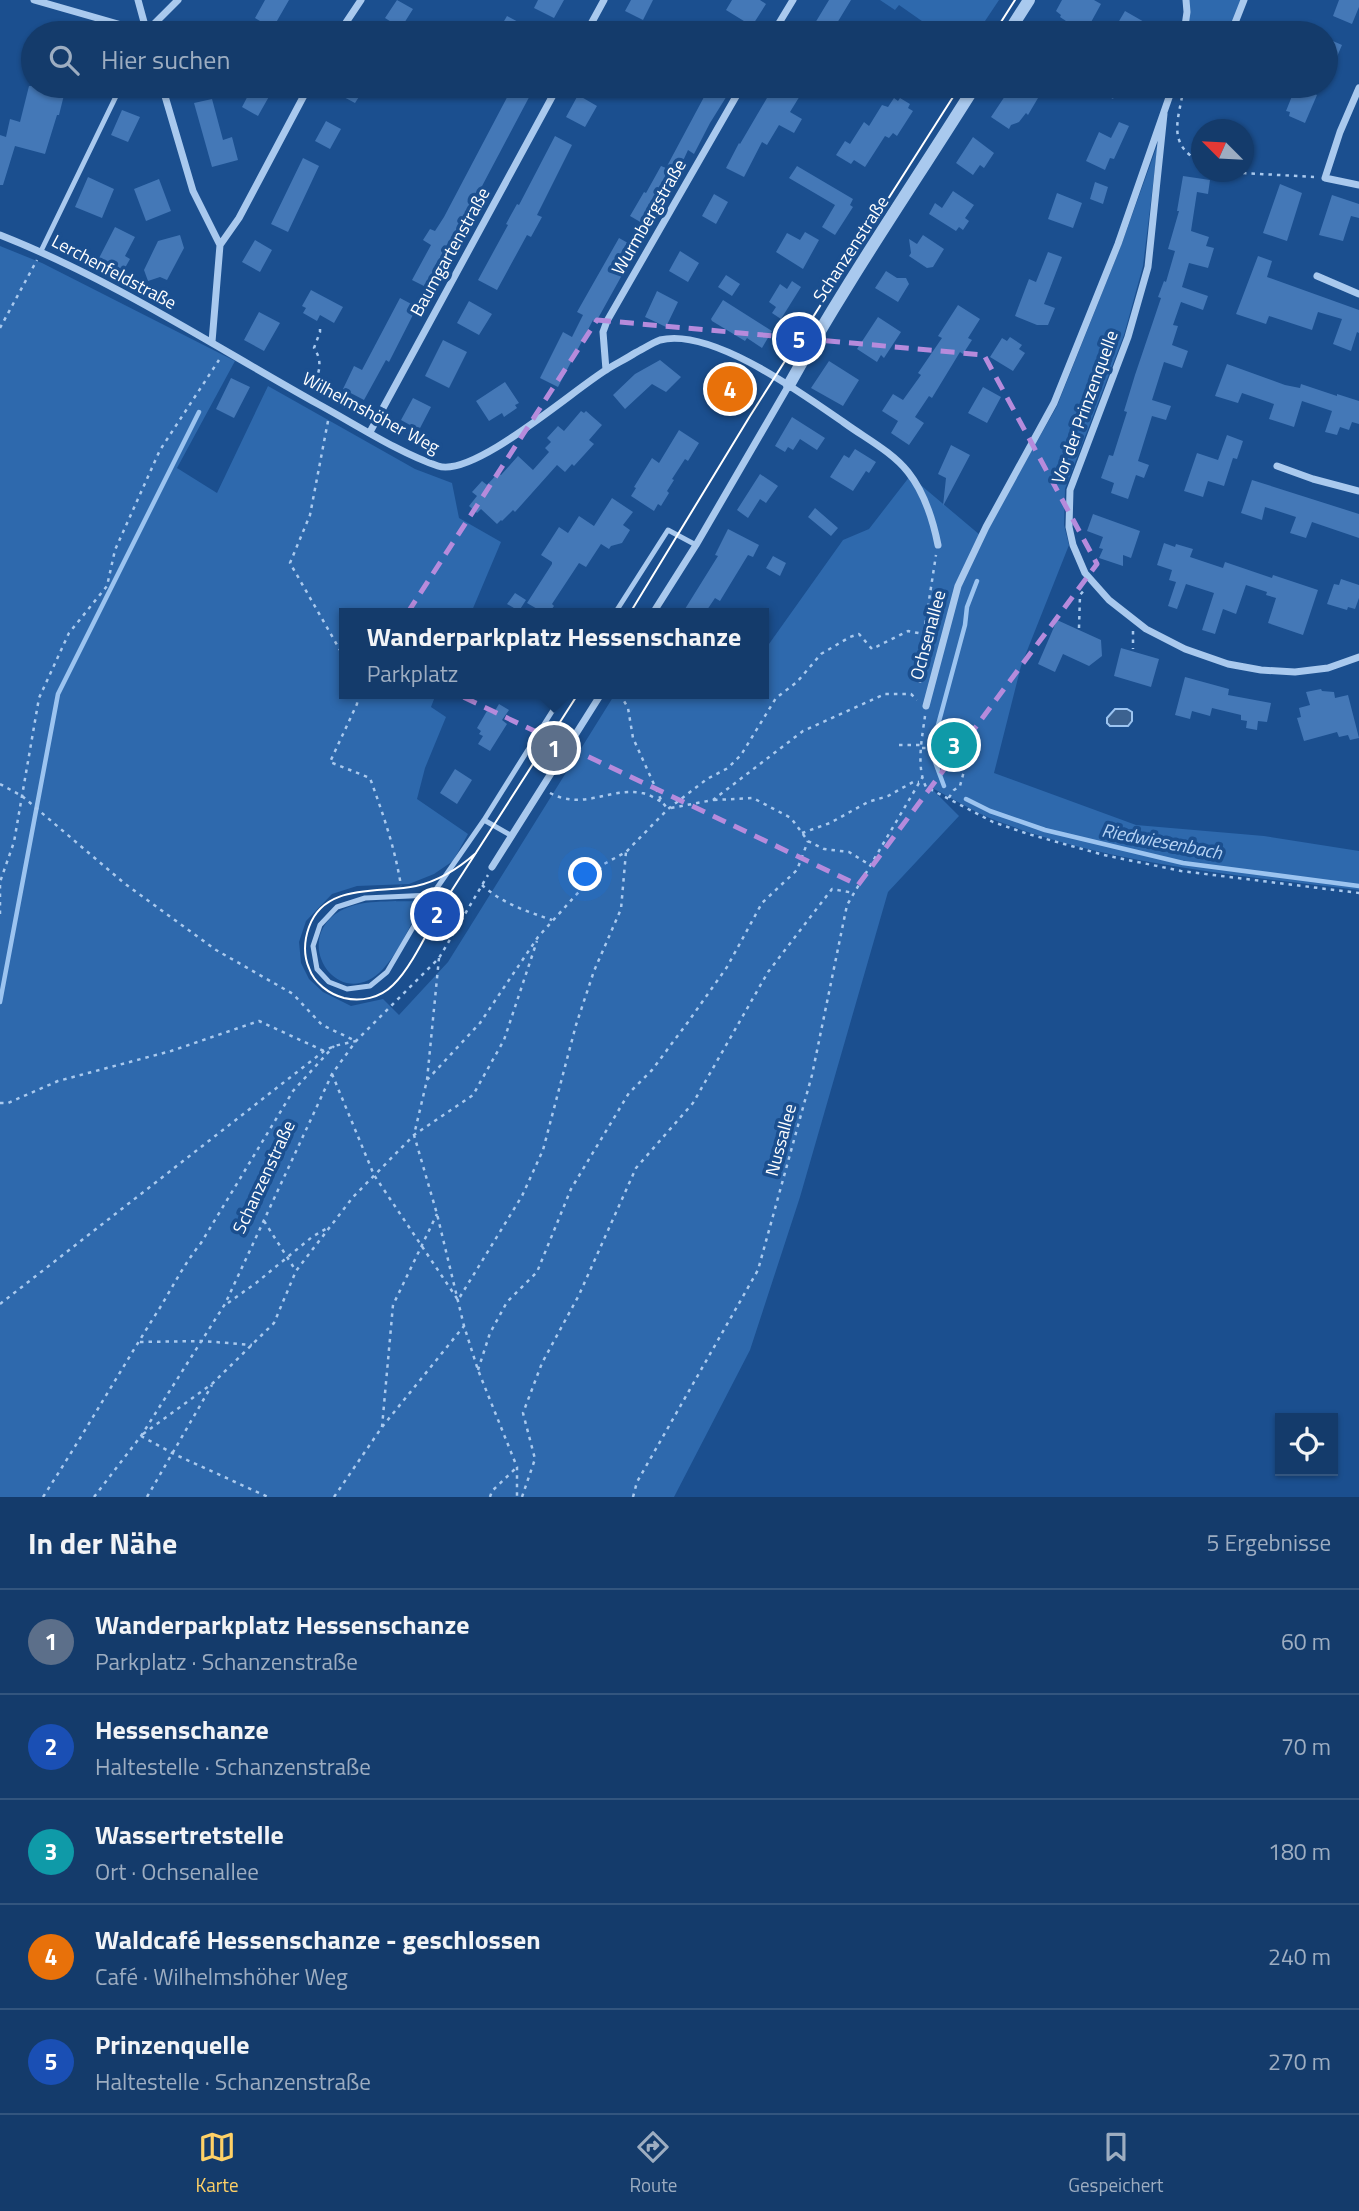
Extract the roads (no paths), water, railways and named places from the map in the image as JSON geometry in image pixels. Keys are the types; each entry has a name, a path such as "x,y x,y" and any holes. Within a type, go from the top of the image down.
{"street":[{"path":"34,0 105,21"},
{"path":"138,0 143,21"},
{"path":"158,21 178,0"},
{"path":"347,21 360,0"},
{"path":"593,21 604,0"},
{"path":"781,21 793,0"},
{"path":"1015,21 1028,0"},
{"path":"1186,0 1186,21"},
{"path":"1236,21 1244,0"},
{"path":"1359,88 1340,132 1325,178 1359,185"},
{"path":"166,98 193,191 220,246"},
{"path":"212,342 220,246 239,218 303,98"},
{"name":"Baumgartenstraße","path":"370,432 551,98"},
{"name":"Wurmbergstraße","path":"606,370 603,332 607,321 735,98"},
{"name":"Schanzenstraße","path":"656,608 696,545 815,337 967,98"},
{"name":"Ochsenallee","path":"926,706 958,586 986,527 1054,403 1118,244 1169,98"},
{"name":"Vor der Prinzenquelle","path":"1164,114 1148,267 1128,337 1070,490 1068,510 1073,545 1085,573 1109,600 1146,629 1185,649 1227,664 1259,670 1295,672 1328,668 1359,657"},
{"name":"Lerchenfeldstraße","path":"0,235 41,251 212,342"},
{"path":"1317,276 1359,293"},
{"name":"Wilhelmshöher Weg","path":"212,342 413,456 442,468 466,464 499,446 606,370 658,341 680,338 724,350 789,385 895,458 910,474 922,495 938,545"},
{"path":"1276,466 1359,491"},
{"path":"492,867 598,699"}],"lane":[{"path":"41,251 115,98"},
{"path":"618,608 668,530 696,545"},
{"path":"432,895 365,898 337,907 320,925 313,946 317,969 329,982 347,989 370,986 387,972 432,895 484,820 560,699"},
{"path":"484,820 512,836"}],"waterway":[{"path":"0,1002 58,694 199,412"},
{"name":"Riedwiesenbach","path":"944,786 931,751 965,625 967,607 977,581"},
{"name":"Riedwiesenbach","path":"966,799 990,811 1045,830 1183,863 1359,886"}],"tram line":[{"path":"1002,21 1015,0"},
{"path":"633,608 750,416 952,98"},
{"path":"476,853 463,864 433,881 416,886 340,896 327,903 317,913 306,937 306,958 314,978 333,994 350,999 376,996 393,985 413,958 443,904 477,852 575,699"}],"place":[{"name":"Prinzenquelle","path":"799,339"},
{"name":"Waldcafé Hessenschanze - geschlossen","path":"730,389"},
{"name":"Wassertretstelle","path":"954,745"},
{"name":"Wanderparkplatz Hessenschanze","path":"554,748"},
{"name":"Hessenschanze","path":"437,914"}]}
